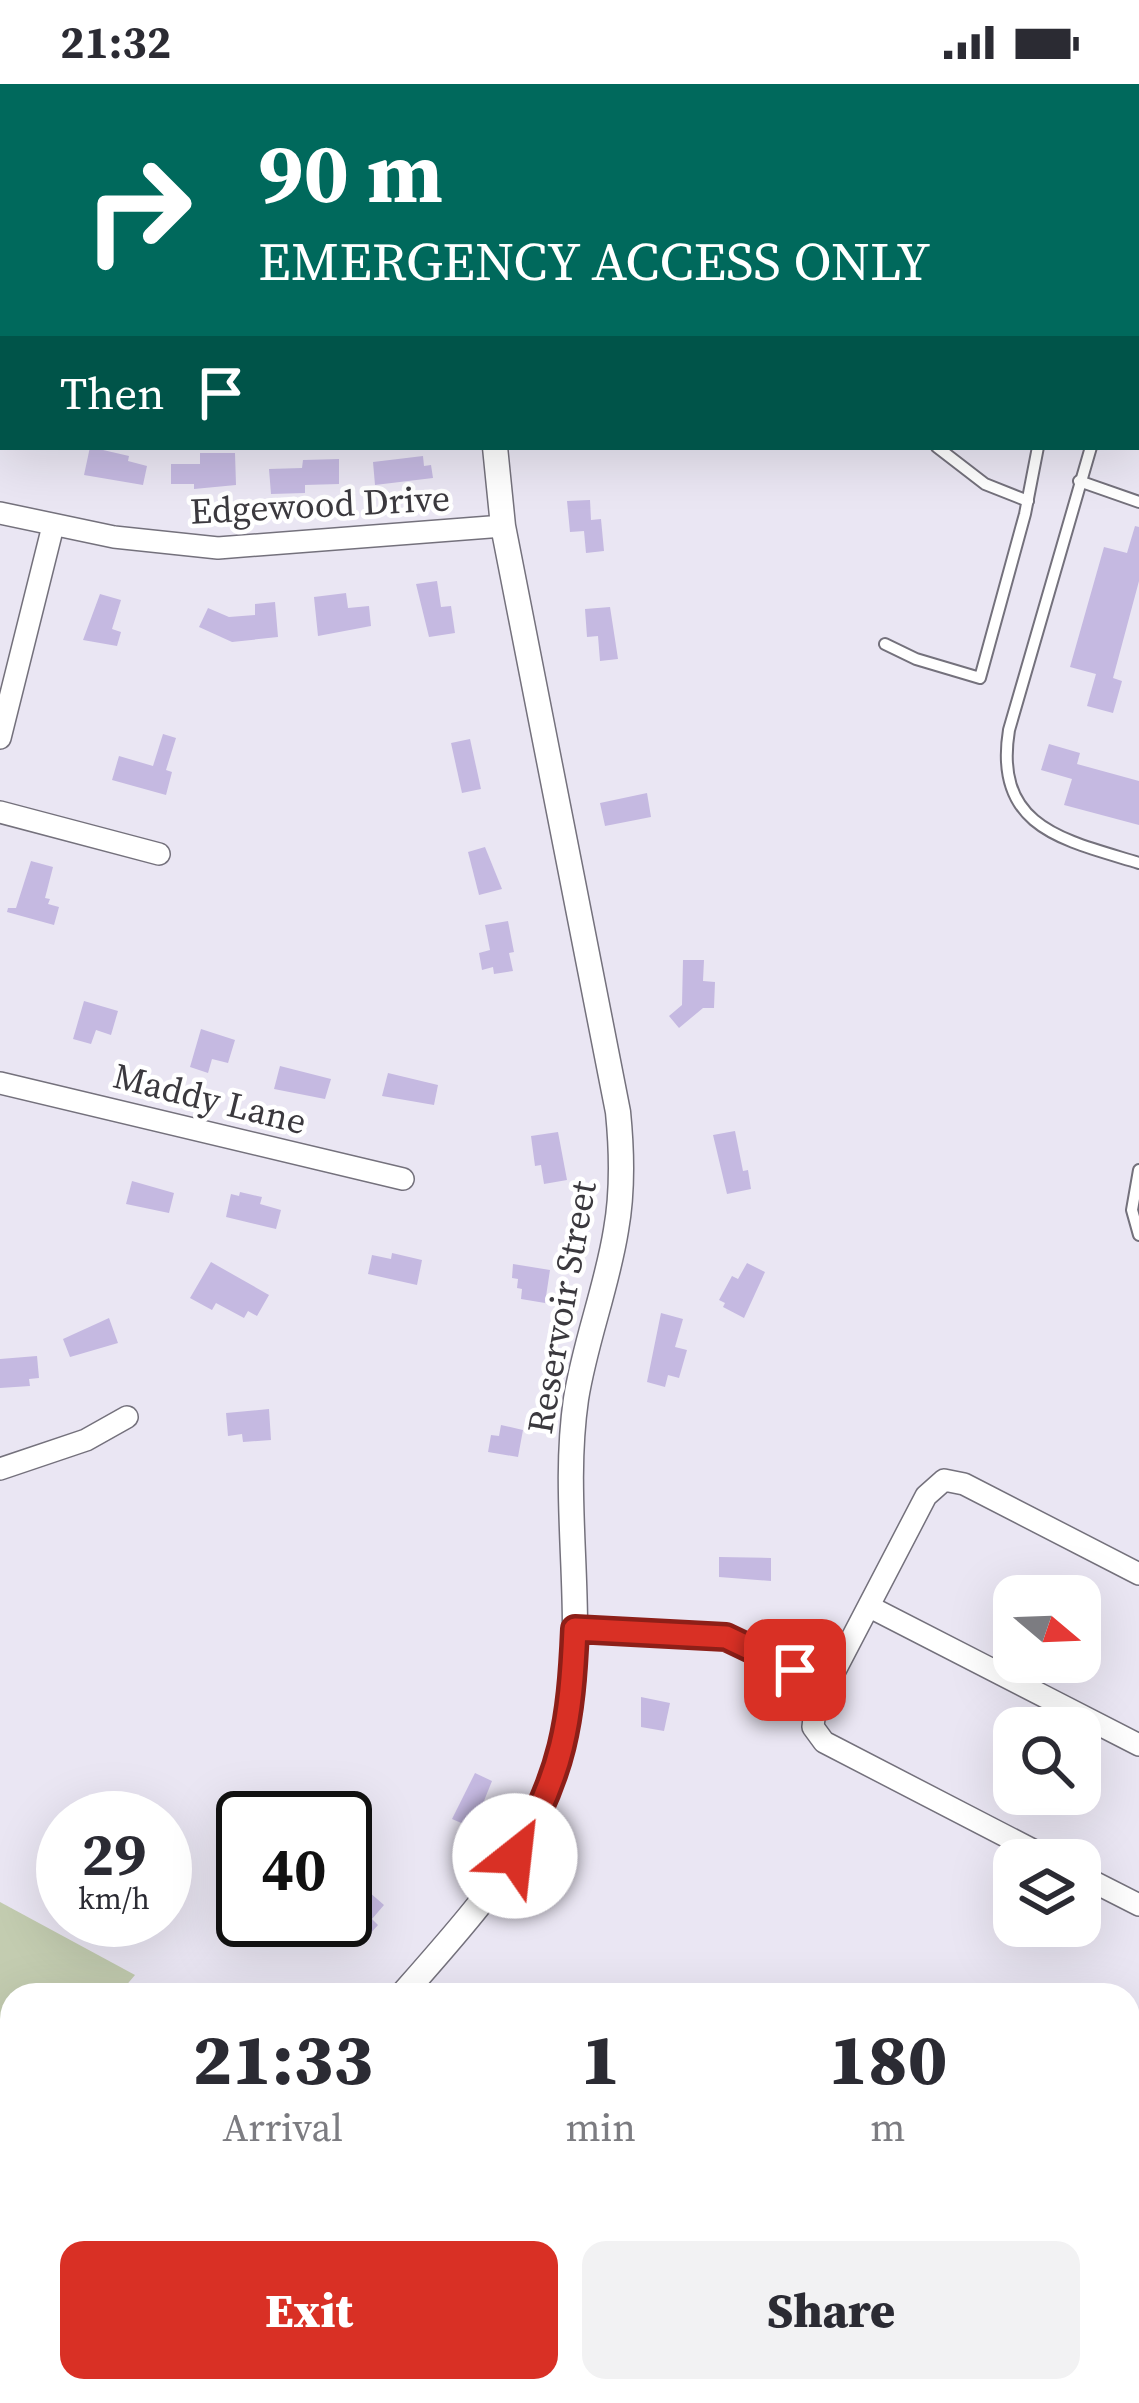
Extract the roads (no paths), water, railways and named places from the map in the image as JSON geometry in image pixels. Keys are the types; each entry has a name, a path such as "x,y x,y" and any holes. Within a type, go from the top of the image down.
{"street":[{"name":"Reservoir Street","path":"412,1983 494,1888 547,1797 569,1721 575,1629 571,1443 586,1348 616,1234 621,1141 503,526 495,450"},
{"name":"Edgewood Drive","path":"0,513 178,546 244,548 503,526"},
{"path":"0,738 53,526"},
{"path":"0,812 159,854"},
{"name":"Maddy Lane","path":"0,1083 404,1180"},
{"path":"0,1469 86,1440 127,1418"},
{"path":"1011,1839 824,1742 813,1722 826,1687 926,1496 944,1480 964,1484 1139,1574"},
{"path":"870,1607 1139,1744"},
{"path":"1101,1886 1139,1905"}],"lane":[{"path":"941,450 985,484 1028,501"},
{"path":"885,644 980,678 1037,450"},
{"path":"1090,450 1009,730 1007,766 1016,800 1033,821 1061,838 1139,863"},
{"path":"1079,482 1139,502"},
{"path":"1139,1170 1132,1210 1139,1235"},
{"path":"575,1629 726,1637 826,1687"}]}
